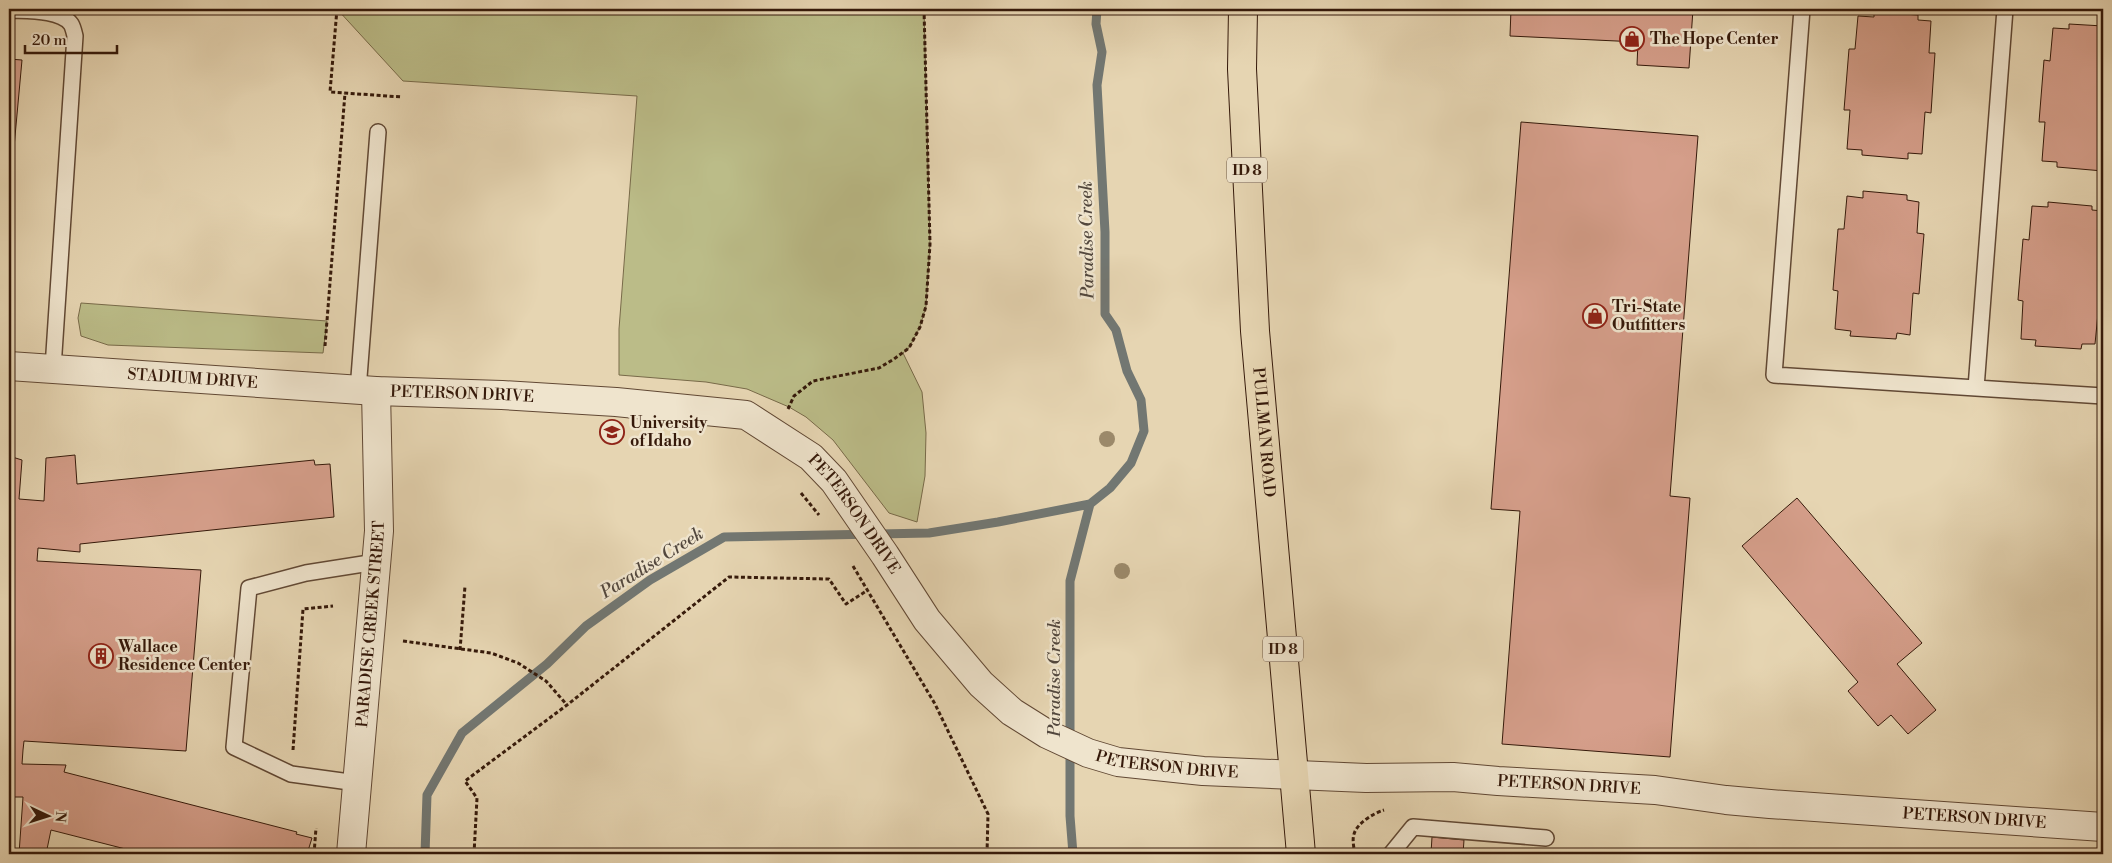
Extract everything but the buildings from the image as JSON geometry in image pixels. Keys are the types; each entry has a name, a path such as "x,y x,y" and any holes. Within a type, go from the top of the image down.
{"main road":[{"name":"PULLMAN ROAD","path":"1243,9 1242,69 1255,331 1293,774 1302,854"}],"street":[{"name":"STADIUM DRIVE","path":"9,366 367,390"},
{"name":"PETERSON DRIVE","path":"367,390 512,395 616,402 746,415 811,457 834,481 885,554 927,620 981,684 1012,712 1047,734 1088,753 1118,762 1203,771 1366,778 1453,777 1654,790 1770,804 2103,827"},
{"name":"PARADISE CREEK STREET","path":"351,854 379,531 367,390"}],"lane":[{"path":"1802,9 1774,375 2103,396"},
{"path":"1976,388 2005,9"},
{"path":"9,10 41,12 58,16 70,23 76,36 53,368"},
{"path":"367,390 378,132"},
{"path":"357,783 291,774 234,747 248,588 306,573 376,562"},
{"path":"1392,854 1413,827 1546,838"}],"path":[{"path":"337,9 330,92 402,97"},
{"path":"789,407 794,396 813,381 879,368 909,348 920,327 926,306 930,244 924,9"},
{"path":"325,346 345,93"},
{"path":"798,489 822,519"},
{"path":"853,565 935,704 988,814 987,854"},
{"path":"474,854 477,798 465,781 567,705 729,577 829,579 846,604 868,590"},
{"path":"460,650 465,586"},
{"path":"293,753 303,609 333,606"},
{"path":"403,641 491,653 524,665 546,681 567,705"},
{"path":"1354,854 1354,834 1358,827 1379,811 1386,809"},
{"path":"314,854 316,828"}],"green space":[{"path":"337,9 924,9 930,244 926,306 920,327 909,348 903,353 922,392 926,433 925,476 917,522 889,513 833,440 806,417 789,407 747,389 706,382 619,375 619,329 637,96 403,81"},
{"path":"81,303 327,321 323,353 108,345 81,336 78,318"}],"waterway":[{"name":"Paradise Creek","path":"425,854 427,795 462,733 547,664 586,626 650,580 724,537 929,533 998,522 1090,504 1110,488 1131,463 1144,431 1141,400 1127,371 1116,330 1105,314 1105,232 1097,85 1102,52 1096,24 1097,9"},
{"name":"Paradise Creek","path":"1073,854 1070,816 1070,581 1090,504"}],"place":[{"name":"The Hope Center","path":"1632,39"},
{"name":"Tri-State Outfitters","path":"1595,316"},
{"name":"University of Idaho","path":"612,432"},
{"name":"Wallace Residence Center","path":"101,656"}]}
